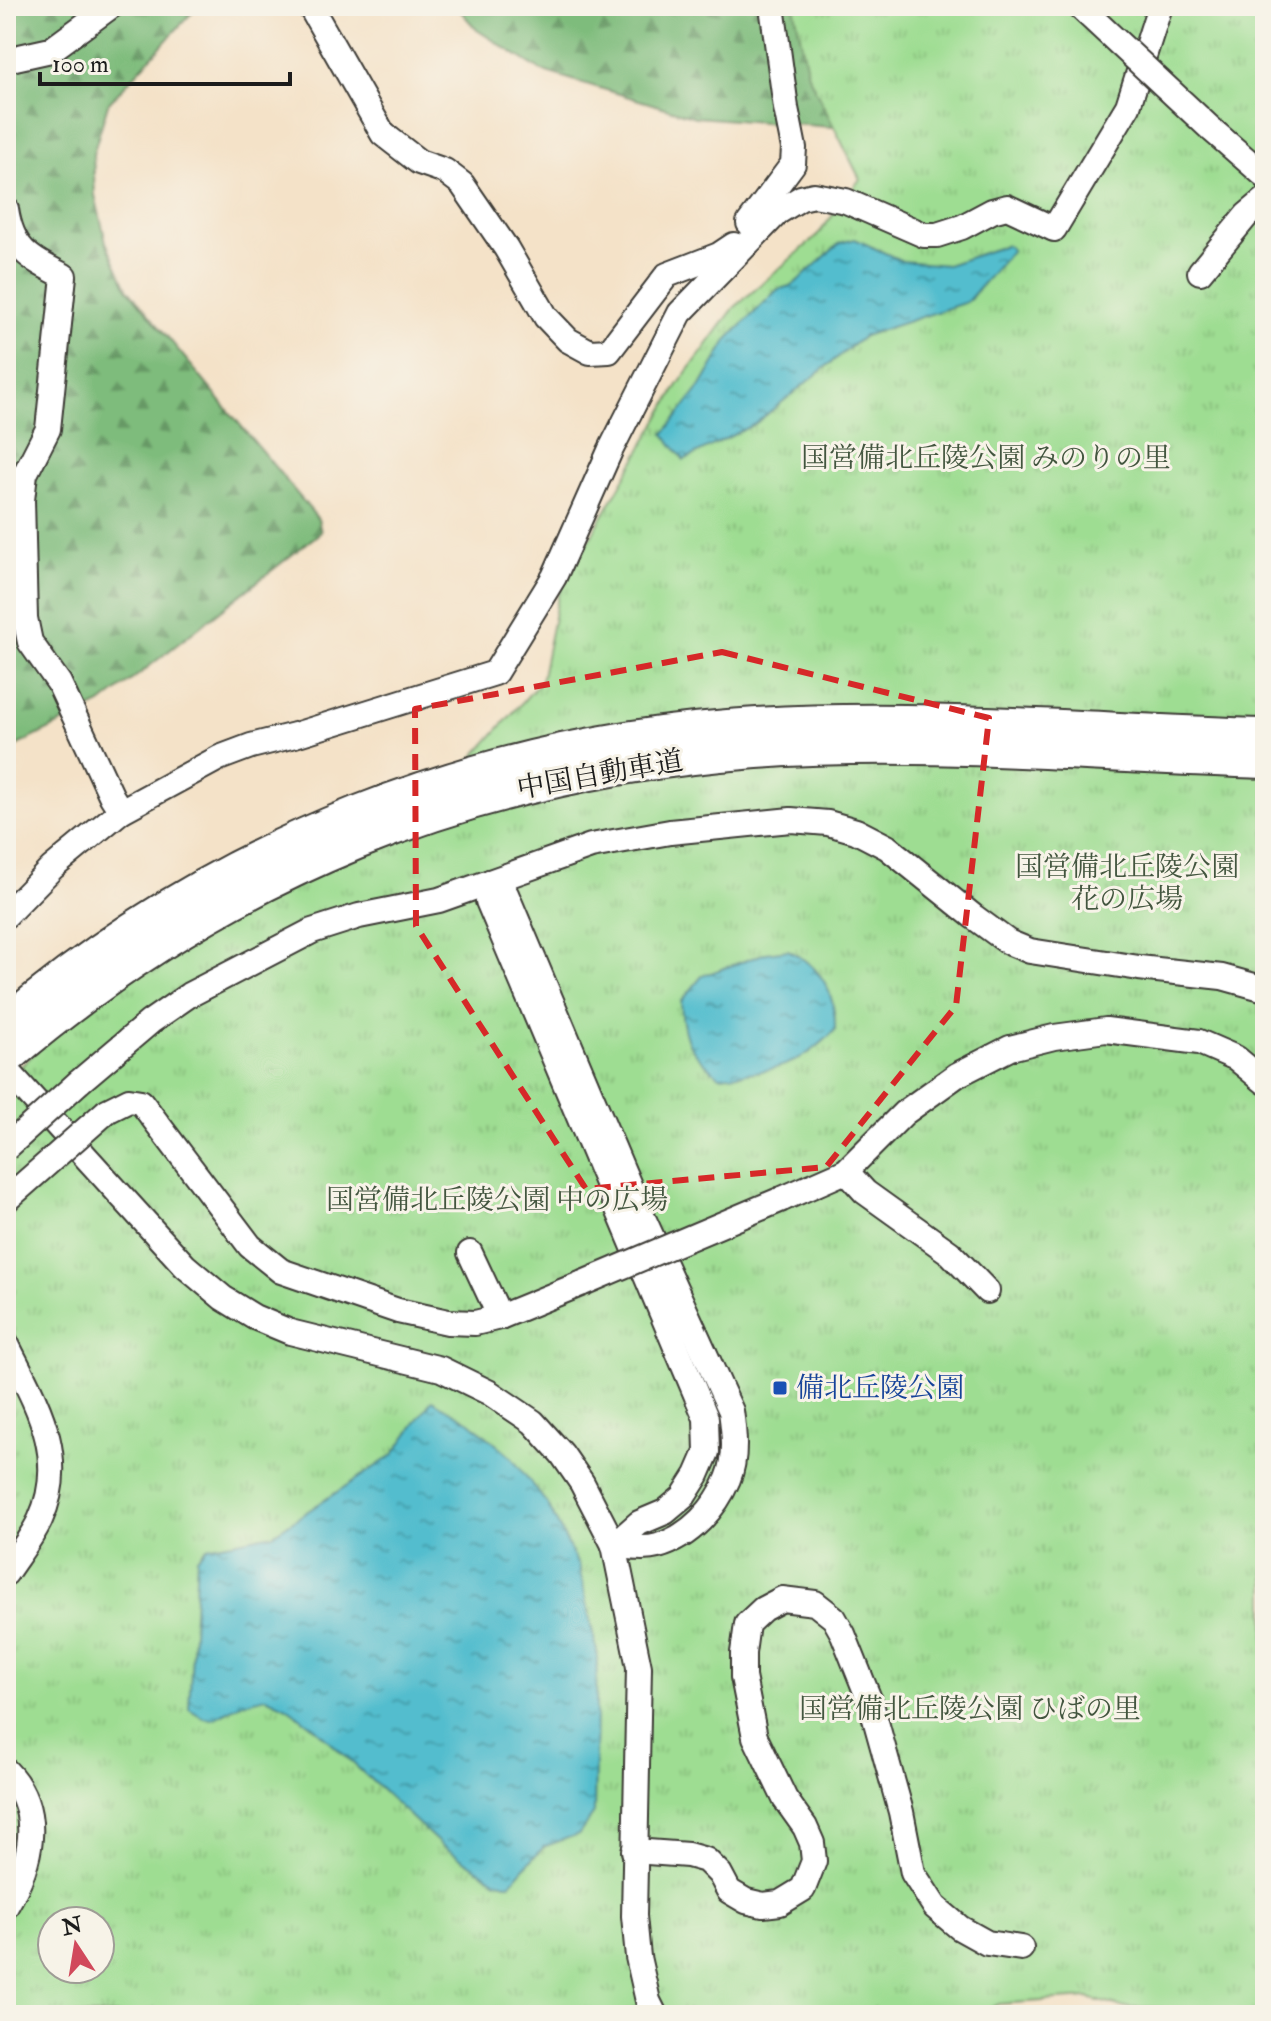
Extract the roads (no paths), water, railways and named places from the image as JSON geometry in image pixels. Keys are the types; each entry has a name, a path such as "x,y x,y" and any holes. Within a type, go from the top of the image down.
{"highway":[{"name":"中国自動車道","path":"6,1058 28,1016 110,946 186,898 271,851 363,809 464,775 564,750 669,733 755,725 938,723 1265,736"},
{"name":"中国自動車道","path":"28,1016 122,969 195,921 281,875 371,834 469,801 567,776 756,751 840,748 938,748 1265,761"}],"street":[{"path":"6,60 51,50 93,14 111,6"},
{"path":"310,6 383,134 419,162 445,171 462,184 506,248 546,317 568,340 590,352 609,351 667,275 733,251 786,205 814,195 846,201 924,235 950,232 1007,207 1054,229 1128,106 1160,6"},
{"path":"6,915 52,868 121,811 219,758 495,673 554,577 610,451 680,313 733,251 793,164 794,148 772,6"},
{"path":"1079,6 1265,176"},
{"path":"1200,272 1247,215 1265,200"},
{"path":"6,209 8,227 19,248 33,260 64,276 48,429 25,474 23,577 30,642 59,683 121,811"},
{"path":"6,1148 150,1022 189,995 312,931 359,916 439,900 591,846 670,832 791,820 828,823 856,831 887,847 1008,942 1030,951 1222,977 1265,989"},
{"path":"490,882 488,901 706,1418 707,1452 683,1497 665,1512 639,1523 614,1545"},
{"path":"6,1200 107,1111 129,1100 141,1102 250,1246 281,1271 398,1311 448,1322 475,1323 500,1317 583,1283 846,1171 904,1113 957,1075 1010,1048 1054,1037 1106,1030 1199,1042 1236,1058 1265,1082"},
{"path":"6,1069 185,1266 223,1298 254,1317 290,1332 441,1369 490,1393 533,1422 562,1454 582,1483 614,1545 639,1667 634,1916 638,1957 648,2001 655,2015"},
{"path":"846,1171 865,1192 950,1253 987,1291"},
{"path":"470,1253 500,1317"},
{"path":"6,1343 40,1411 51,1446 50,1482 40,1519 6,1573"},
{"path":"634,1851 688,1855 706,1860 720,1874 729,1891 746,1901 763,1905 780,1903 803,1889 814,1861 812,1843 805,1827 785,1799 755,1737 743,1677 743,1653 747,1624 763,1609 782,1599 815,1603 834,1618 843,1634 871,1704 901,1812 913,1873 935,1907 960,1928 987,1943 1021,1948"},
{"path":"6,1771 22,1793 31,1841 26,1866 6,1906"}],"water":[{"path":"855,239 902,261 947,265 1007,245 1012,250 967,302 864,336 755,424 684,460 664,434 701,386 728,339 777,290 793,285 840,243"},
{"path":"788,950 810,964 825,982 833,1004 835,1030 809,1053 783,1066 719,1076 694,1052 686,1036 681,1002 702,976 766,953"},
{"path":"432,1400 470,1422 511,1457 548,1505 579,1567 597,1652 594,1813 579,1834 543,1847 510,1884 495,1880 441,1845 315,1728 287,1707 266,1697 243,1703 213,1719 204,1718 189,1709 197,1558 207,1547 273,1534 393,1455"}],"place":[{"name":"備北丘陵公園","path":"780,1388"}],"park label":[{"name":"国営備北丘陵公園 みのりの里","path":"986,458"},
{"name":"国営備北丘陵公園 花の広場","path":"1127,883"},
{"name":"国営備北丘陵公園 中の広場","path":"497,1200"},
{"name":"国営備北丘陵公園 ひばの里","path":"970,1709"}]}
